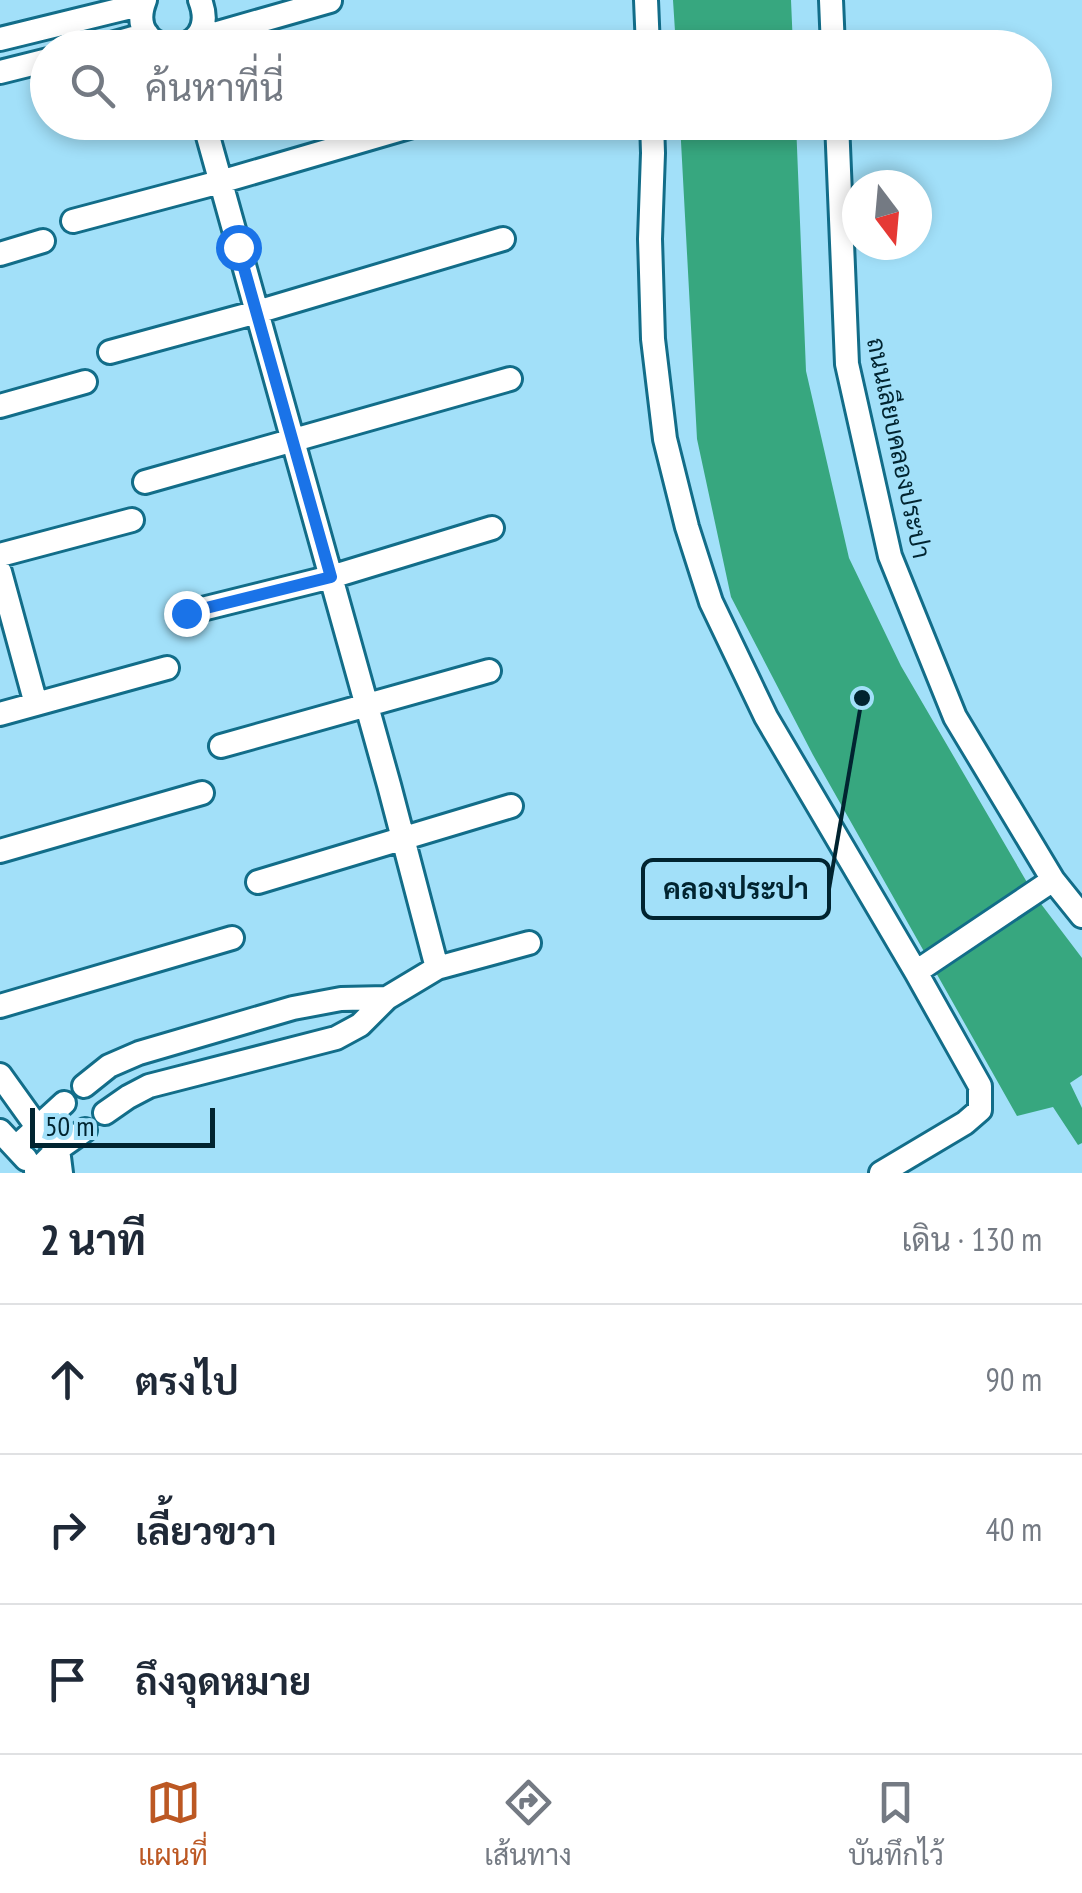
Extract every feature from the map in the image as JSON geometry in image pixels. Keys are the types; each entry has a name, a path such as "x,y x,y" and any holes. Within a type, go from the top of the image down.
{"street":[{"path":"200,0 204,12 201,30"},
{"path":"646,0 647,30"},
{"path":"831,0 832,30"},
{"path":"228,30 330,1"},
{"path":"35,30 144,2 145,30"},
{"path":"0,39 30,31"},
{"path":"0,72 30,64"},
{"path":"209,140 437,968"},
{"path":"74,221 364,140"},
{"path":"653,140 650,239 653,339 666,439 686,528 711,602 766,716 921,968 980,1086 980,1110 965,1124 881,1173"},
{"name":"ถนนเลียบคลองประปา","path":"838,140 847,364 890,556 955,717 1045,884 1082,916"},
{"path":"110,352 504,239"},
{"path":"0,254 44,241"},
{"path":"145,482 510,379"},
{"path":"0,406 85,382"},
{"path":"0,555 132,520"},
{"path":"186,613 331,577 492,528"},
{"path":"0,572 36,704"},
{"path":"0,714 167,668"},
{"path":"221,746 489,671"},
{"path":"0,851 202,793"},
{"path":"258,882 511,806"},
{"path":"921,968 1045,884"},
{"path":"0,1006 232,938"},
{"path":"105,1113 149,1086 336,1038 360,1025 388,998 437,968 530,943"},
{"path":"84,1086 109,1066 139,1053 293,1008 341,999 388,998"},
{"path":"0,1074 58,1149 61,1173"},
{"path":"64,1103 38,1128 8,1139 37,1172 58,1149 85,1130"}],"shaded area":[{"path":"673,0 791,0 792,30 675,30"},
{"path":"681,140 797,140 806,371 849,558 901,666 1035,896 1082,958 1082,1075 1070,1083 1082,1108 1082,1143 1078,1145 1053,1107 1017,1116 813,755 731,597 697,439"}],"place":[{"name":"คลองประปา","path":"862,698"}],"route":[{"path":"186,613 331,577 238,247"}]}
